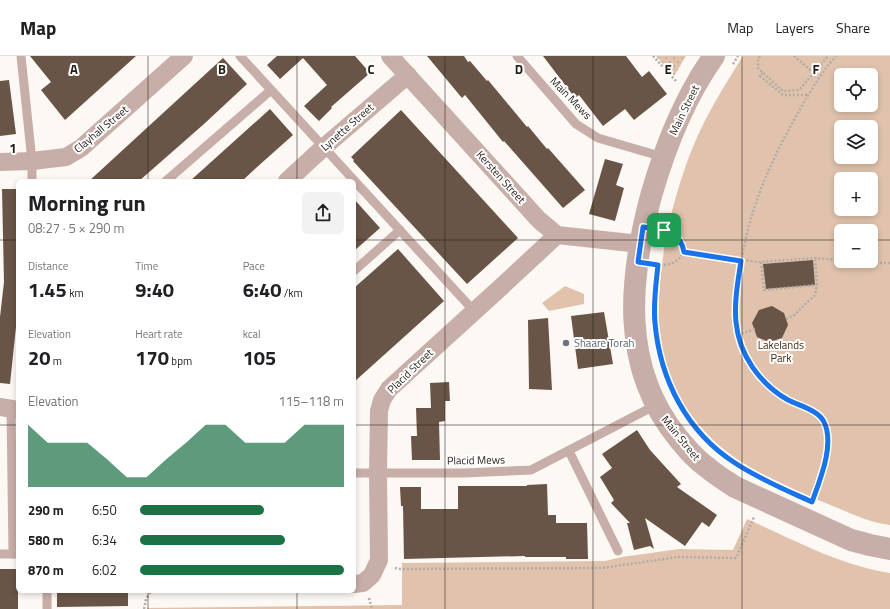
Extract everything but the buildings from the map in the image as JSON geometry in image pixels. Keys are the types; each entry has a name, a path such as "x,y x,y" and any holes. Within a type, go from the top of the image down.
{"street":[{"name":"Clayhall Street","path":"0,162 32,161 66,157 81,148 184,56"},
{"name":"Kersten Street","path":"390,56 540,220 557,234"},
{"name":"Main Street","path":"723,61 684,106 663,157 649,246 634,301 634,332 639,362 646,383 656,405 671,430 686,448 708,469 735,487 851,540 890,549"},
{"name":"Lynette Street","path":"289,179 408,75"},
{"path":"557,234 649,246"},
{"name":"Placid Street","path":"378,563 379,411 382,400 389,389 557,234"},
{"path":"356,584 364,583 372,575 378,563"}],"lane":[{"path":"21,56 32,161 32,179"},
{"path":"240,56 353,179"},
{"name":"Main Mews","path":"517,56 576,124 598,138 663,157"},
{"path":"168,179 271,90"},
{"path":"356,182 474,311"},
{"path":"356,269 400,230"},
{"name":"Placid Mews","path":"356,473 464,473 531,470 656,405"},
{"path":"0,554 16,554 10,409"},
{"path":"569,451 618,551"},
{"path":"47,593 47,609"}],"path":[{"path":"653,56 676,81"},
{"path":"723,61 738,56"},
{"path":"760,56 758,58 758,68 783,91 799,90 828,56"},
{"path":"794,56 814,73"},
{"path":"812,502 827,451 828,434 825,423 822,418 814,412 778,394 753,370 738,335 736,309 741,261 747,231 765,177 780,145 808,95 820,76 836,56"},
{"path":"762,73 760,76 780,94 787,96 808,95"},
{"path":"649,246 665,223"},
{"path":"649,246 672,232 682,242 684,252"},
{"path":"649,246 663,236"},
{"path":"649,246 669,265 684,252"},
{"path":"649,246 659,260"},
{"path":"649,246 657,273"},
{"path":"684,252 741,261 761,262 815,258 834,259"},
{"path":"786,319 793,316 815,295 817,285 815,258"},
{"path":"761,262 764,290 817,285"},
{"path":"878,263 890,263"},
{"path":"738,335 755,330"},
{"path":"378,563 400,569 602,568 678,557 736,558 762,499"},
{"path":"805,499 818,504"},
{"path":"144,609 146,599 150,593"}],"green space":[{"path":"656,56 686,56 674,76"},
{"name":"Lakelands Park","path":"743,56 890,56 890,525 865,519 795,490 738,460 711,438 698,424 681,400 669,374 662,347 659,317 660,285 664,251 679,186 689,156 715,102"},
{"path":"565,286 584,294 584,304 549,311 542,303"},
{"path":"747,519 835,558 890,573 890,609 147,609 402,605 402,563 605,561 622,557 679,549 733,550"}],"place":[{"name":"Shaare Torah","path":"566,343"}],"route":[{"path":"643,227 664,230 672,232 678,237 682,242 684,252 741,261 737,293 736,322 738,335 753,370 778,394 814,412 822,418 827,429 827,451 812,502 750,472 724,455 700,433 684,412 676,398 663,369 654,322 658,265 638,262 643,227"}]}
